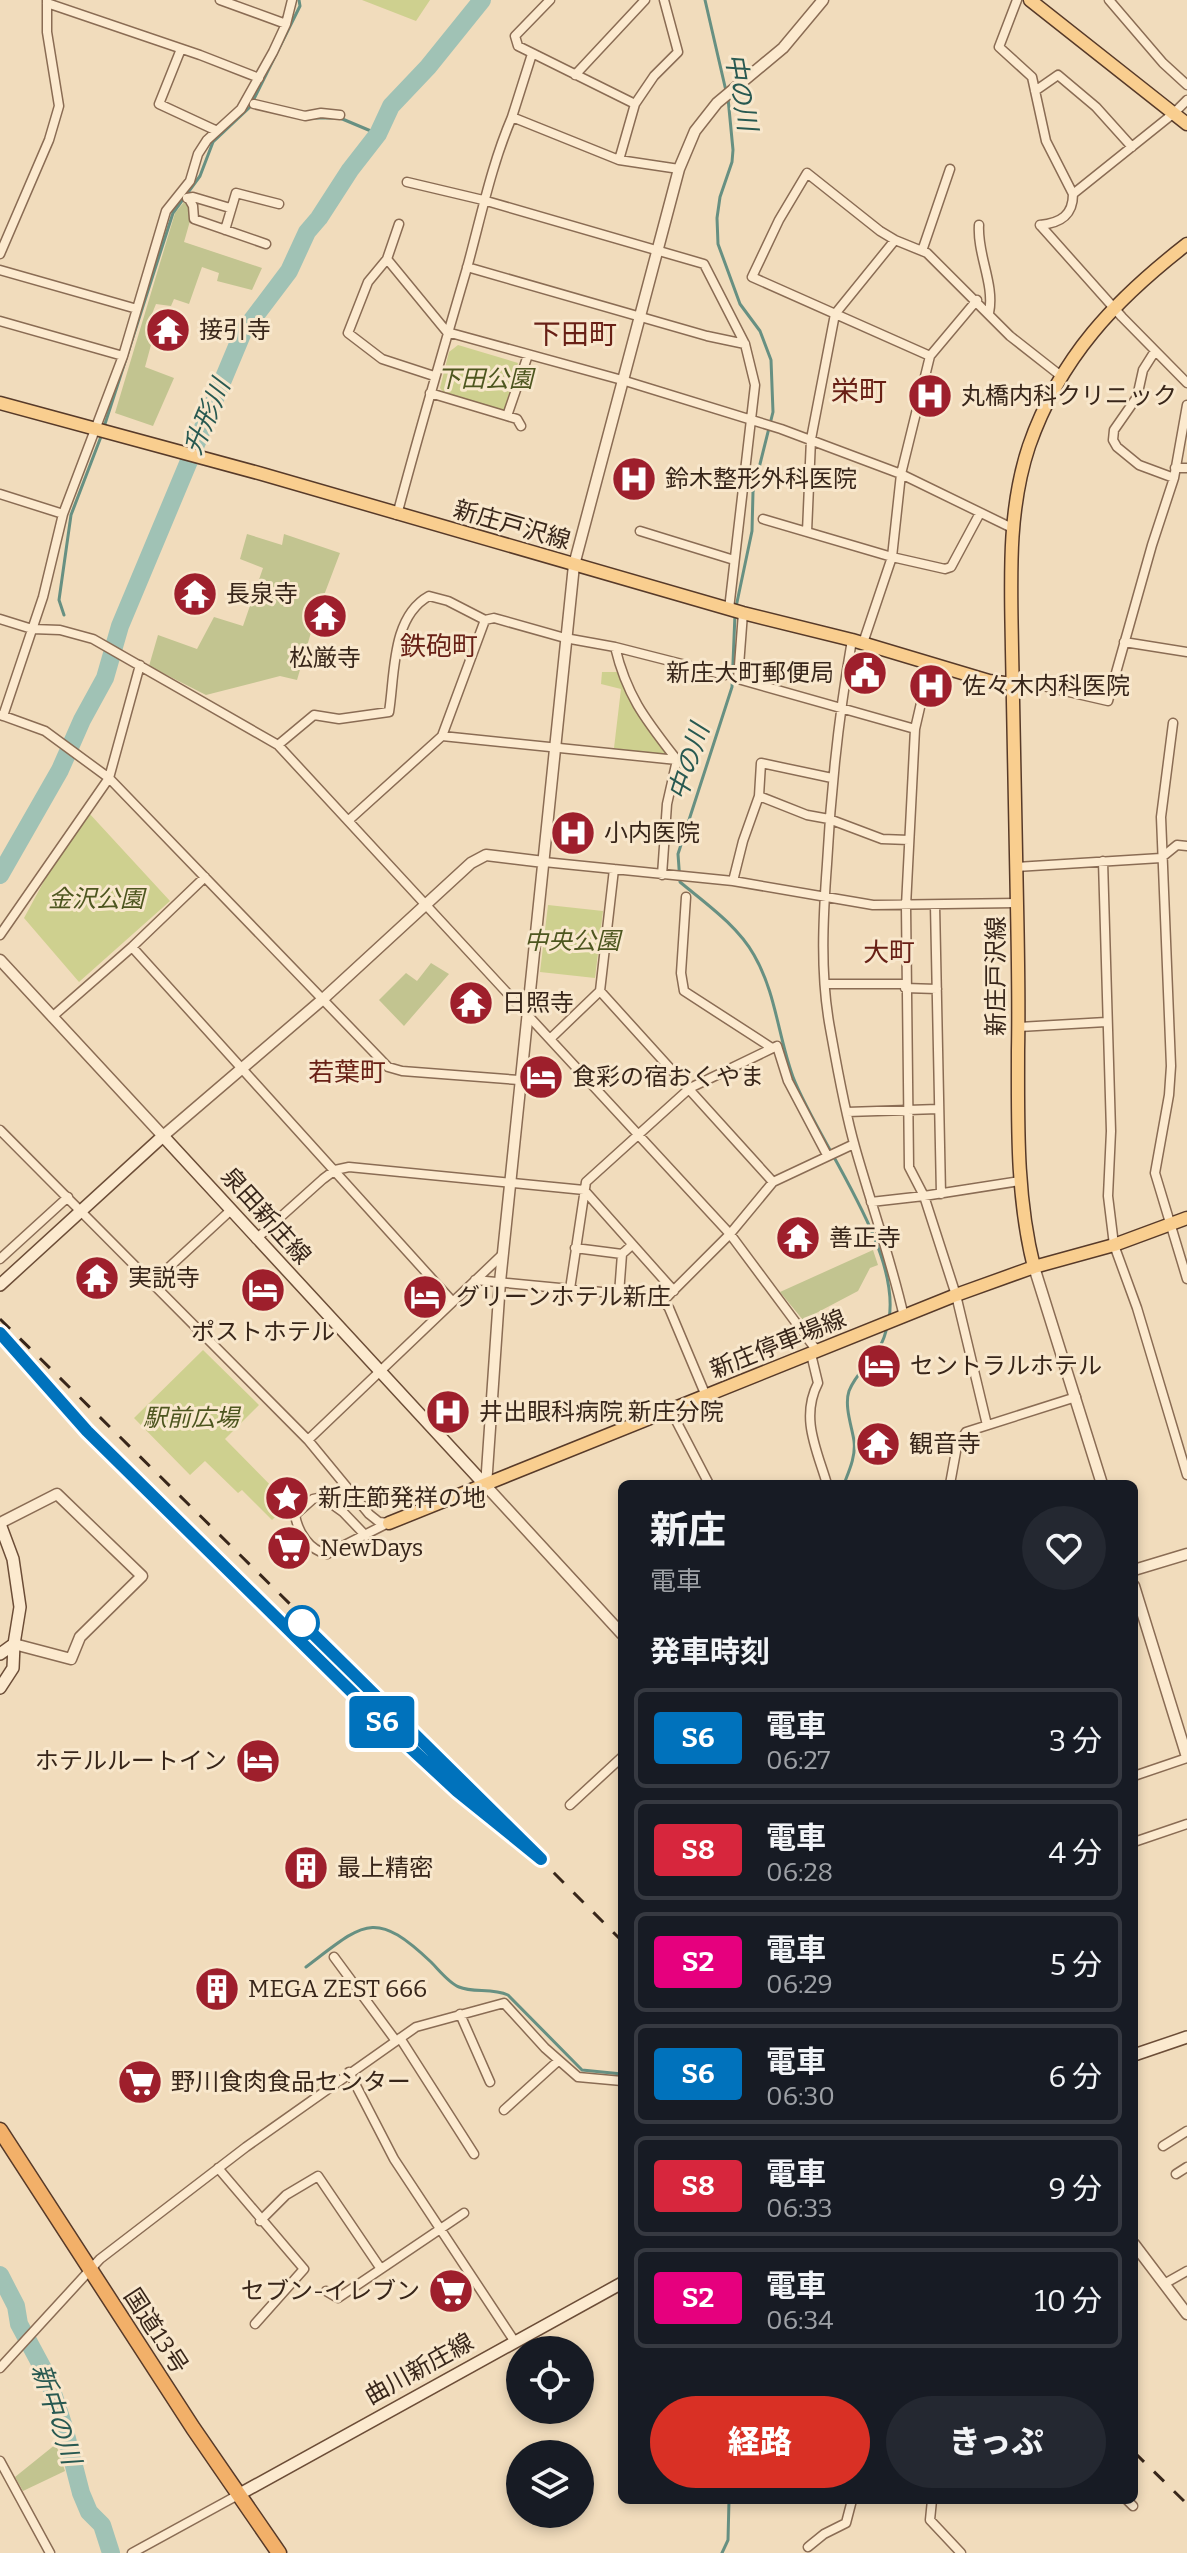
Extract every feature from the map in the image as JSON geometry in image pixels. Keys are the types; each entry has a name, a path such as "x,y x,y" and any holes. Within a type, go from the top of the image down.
{"highway":[{"name":"国道13号","path":"0,2130 279,2553"}],"main road":[{"path":"1030,0 1187,124"},
{"name":"新庄戸沢線","path":"1034,1267 1027,1241 1017,1136 1019,1027 1012,528 1017,492 1028,449 1061,376 1113,307 1149,273 1187,244"},
{"name":"新庄戸沢線","path":"0,403 743,613 858,642 989,681 1012,684"},
{"path":"0,1285 163,1136"},
{"name":"泉田新庄線","path":"163,1136 486,1486"},
{"name":"新庄停車場線","path":"389,1523 956,1295 1034,1267 1114,1245 1187,1218"},
{"path":"0,1523 17,1577 20,1607 13,1668 0,1688"},
{"path":"0,1654 14,1644"},
{"path":"1138,2054 1187,2037"},
{"name":"曲川新庄線","path":"526,2336 618,2285"},
{"name":"曲川新庄線","path":"238,2495 506,2347"}],"street":[{"path":"220,0 286,24"},
{"path":"292,0 286,24 241,109 215,130 198,154 190,181 170,203 162,220 101,432 63,514 43,597 1,715 29,723 60,741 106,776 388,1067 402,1071 519,1080"},
{"path":"550,0 515,36 518,46 635,104"},
{"path":"575,75 645,0"},
{"path":"619,160 635,104 654,76 678,52 664,0"},
{"path":"618,1630 486,1486 500,1282 519,1080 574,565 679,169 695,131 717,103 783,48 823,0"},
{"path":"1017,0 999,47 1032,77 1046,141 1073,194 1073,207 1067,217 1040,225 1113,307 1187,383"},
{"path":"1109,0 1163,63 1187,85"},
{"path":"0,254 49,140 59,106 47,32 47,2 259,78"},
{"path":"181,49 159,104 215,130"},
{"path":"397,515 483,200 532,54"},
{"path":"1035,91 1058,75 1096,107 1132,147"},
{"path":"1073,194 1187,100"},
{"path":"254,104 305,116 321,113 340,115"},
{"path":"512,117 619,160 679,169"},
{"path":"922,251 950,169"},
{"path":"930,356 752,277 779,220 807,173 895,240 922,251 977,300 1010,336 1061,376"},
{"path":"407,182 483,200 704,264 745,344 755,385 754,421 729,609"},
{"path":"225,230 236,193 279,204"},
{"path":"179,194 189,199 194,219 266,244"},
{"path":"189,199 193,197 230,208"},
{"path":"399,224 387,259 368,282 348,333 382,359 434,376"},
{"path":"979,225 978,239 992,300 989,313"},
{"path":"807,532 811,439 835,314 895,240"},
{"path":"387,259 447,332 622,380 811,439 901,474 1012,528"},
{"path":"467,267 707,336 745,344"},
{"path":"0,270 137,309"},
{"path":"899,1319 893,1267 854,1144 830,1027 825,984 824,897 832,778 840,707 858,642 892,557 901,474 930,356 977,300"},
{"path":"0,321 123,356"},
{"path":"1155,351 1143,370 1137,397 1114,430 1113,440 1139,465 1174,473 1187,468"},
{"path":"507,416 528,355"},
{"path":"430,393 517,419 521,426"},
{"path":"1012,684 1034,684 1108,701 1174,473 1187,405"},
{"path":"0,494 63,514"},
{"path":"763,519 892,557 945,569 951,567 980,513"},
{"path":"640,531 734,560"},
{"path":"278,745 314,715 339,719 389,712 402,626 418,602 429,596 448,601 485,620 494,618 565,638 615,647 725,675"},
{"path":"743,613 738,679 915,729"},
{"path":"0,619 32,629 60,630 93,639 278,745 730,1234 814,1352 818,1383 812,1395 809,1417 826,1480"},
{"path":"349,820 442,736 485,620"},
{"path":"1124,642 1187,652"},
{"path":"615,647 624,682 637,707 677,760 667,804 662,875"},
{"path":"930,664 915,729 906,906 909,1167 924,1196 956,1295 987,1425"},
{"path":"0,935 106,776 140,665"},
{"path":"1173,723 1161,817 1171,1066 1155,1173 1187,1279"},
{"path":"442,736 677,760"},
{"path":"733,881 759,796 761,763 832,778"},
{"path":"759,796 882,839 909,840"},
{"path":"1016,867 1161,858 1177,845 1187,846"},
{"path":"0,960 163,1136 323,999 471,863 486,855 733,881 873,905 1017,903"},
{"path":"1103,861 1111,1131 1108,1196 1114,1245 1137,1308 1187,1475"},
{"path":"551,1038 600,991 614,869"},
{"path":"52,1017 205,877"},
{"path":"686,897 681,973 684,991 772,1048"},
{"path":"935,905 941,1194"},
{"path":"132,947 452,1301"},
{"path":"825,984 937,989"},
{"path":"600,991 773,1182"},
{"path":"1019,1027 1106,1022"},
{"path":"570,1289 586,1182 690,1088 777,1046 788,1081 828,1155"},
{"path":"847,1112 938,1109"},
{"path":"0,1130 308,1440 369,1514 379,1522 389,1523"},
{"path":"663,1301 730,1234 773,1182 854,1144"},
{"path":"256,1239 335,1170 363,1167 584,1190 674,1291"},
{"path":"871,1202 1020,1181"},
{"path":"0,1259 68,1197"},
{"path":"152,1283 231,1210"},
{"path":"619,1294 622,1254 632,1245"},
{"path":"575,1248 622,1254"},
{"path":"308,1440 503,1254"},
{"path":"1034,1267 1101,1480"},
{"path":"475,1280 654,1297 663,1301 669,1308 706,1396"},
{"path":"951,1480 961,1437 966,1432 1076,1397"},
{"path":"671,1411 707,1480"},
{"path":"0,1523 57,1494 142,1576 80,1637 71,1659 14,1644"},
{"path":"366,1536 343,1512 322,1497 313,1499 295,1515 303,1535 320,1552 327,1554 366,1536 389,1523"},
{"path":"1138,1569 1187,1554"},
{"path":"1138,1599 1187,1758 1138,1775"},
{"path":"570,1805 618,1761"},
{"path":"1138,1841 1187,1824"},
{"path":"334,1957 398,2039 474,2154"},
{"path":"0,2368 119,2244 349,2072 416,2027 504,2003 558,2061 578,2077 618,2081"},
{"path":"460,2014 490,2082"},
{"path":"504,2110 558,2061"},
{"path":"349,2072 394,2159 511,2336"},
{"path":"1163,2146 1187,2131"},
{"path":"1176,2174 1187,2167"},
{"path":"218,2168 304,2269 255,2324"},
{"path":"260,2221 286,2195 318,2176 381,2269"},
{"path":"326,2291 338,2298 464,2213"},
{"path":"1138,2249 1187,2314"},
{"path":"1164,2284 1187,2271"},
{"path":"0,2461 50,2553"},
{"path":"132,2553 238,2495"},
{"path":"808,2547 824,2534 846,2523 851,2504"},
{"path":"932,2504 930,2520 961,2553"}],"green space":[{"path":"362,0 430,0 416,21"},
{"path":"184,202 189,208 190,221 184,242 262,268 252,290 217,281 219,273 202,267 189,304 174,299 171,306 156,304 145,331 154,334 145,367 174,378 153,426 115,413 175,213"},
{"name":"下田公園","path":"458,345 518,363 504,411 445,394 440,388 449,352"},
{"path":"247,534 282,545 284,534 340,553 315,619 297,680 280,676 206,695 149,666 158,635 197,649 214,617 243,626 263,568 240,559"},
{"path":"602,672 619,672 635,709 667,752 666,756 614,748 621,689 601,684"},
{"name":"金沢公園","path":"88,812 170,901 79,982 24,918 76,822"},
{"name":"中央公園","path":"548,905 603,911 595,978 540,972"},
{"path":"431,963 449,974 404,1026 379,1000 406,973 417,981"},
{"path":"873,1250 878,1265 870,1268 858,1291 803,1320 780,1292"},
{"name":"駅前広場","path":"203,1350 259,1405 225,1439 289,1504 272,1520 242,1490 238,1493 205,1461 190,1475 134,1418"},
{"path":"56,2444 65,2471 23,2491 15,2477"}],"waterway":[{"path":"104,427 173,213 200,176 213,142 250,107 300,6 299,0"},
{"name":"升形川","path":"0,875 60,770 105,678 120,626 243,332 289,271 307,232 378,134 391,106 428,67 482,0"},
{"name":"中の川","path":"705,0 726,91"},
{"name":"中の川","path":"728,98 733,150 720,197 718,244 740,304 760,331 771,360 773,412 753,492 752,531 736,607"},
{"path":"312,118 333,118"},
{"path":"340,118 378,134"},
{"path":"64,615 59,600 71,515 102,434"},
{"name":"中の川","path":"735,614 732,687 678,854 680,882 739,934 761,969 793,1077 855,1196 883,1260 889,1291 889,1319"},
{"name":"中の川","path":"846,1480 854,1447 848,1410 849,1391 880,1346 887,1326"},
{"path":"306,1967 356,1932 382,1928 412,1945 455,1985 508,1995 582,2070 618,2074"},
{"name":"新中の川","path":"0,2275 16,2306 19,2324 48,2378 81,2493 89,2512 102,2525 111,2553"},
{"name":"中の川","path":"722,2553 728,2540 729,2504"}],"railway":[{"path":"0,1319 293,1607"},
{"path":"0,1333 87,1431 376,1716 457,1791 541,1859"},
{"path":"302,1623 460,1780"},
{"path":"457,1768 494,1810"},
{"path":"534,1853 618,1937"},
{"path":"1138,2456 1187,2504"}],"train":[{"name":"S6","path":"0,1333 87,1431 376,1716 457,1791 541,1859 302,1623"}],"place":[{"name":"接引寺","path":"168,330"},
{"name":"丸橋内科クリニック","path":"930,396"},
{"name":"鈴木整形外科医院","path":"634,479"},
{"name":"長泉寺","path":"195,594"},
{"name":"松厳寺","path":"325,616"},
{"name":"新庄大町郵便局","path":"865,673"},
{"name":"佐々木内科医院","path":"931,686"},
{"name":"小内医院","path":"573,833"},
{"name":"日照寺","path":"471,1003"},
{"name":"食彩の宿おくやま","path":"541,1077"},
{"name":"善正寺","path":"798,1238"},
{"name":"実説寺","path":"97,1278"},
{"name":"ポストホテル","path":"263,1290"},
{"name":"グリーンホテル新庄","path":"425,1297"},
{"name":"セントラルホテル","path":"879,1366"},
{"name":"井出眼科病院 新庄分院","path":"448,1412"},
{"name":"観音寺","path":"878,1444"},
{"name":"新庄節発祥の地","path":"287,1498"},
{"name":"NewDays","path":"289,1548"},
{"name":"ホテルルートイン","path":"258,1761"},
{"name":"最上精密","path":"306,1868"},
{"name":"MEGA ZEST 666","path":"217,1989"},
{"name":"野川食肉食品センター","path":"140,2082"},
{"name":"セブン-イレブン","path":"451,2291"}],"district":[{"name":"下田町","path":"575,334"},
{"name":"栄町","path":"859,391"},
{"name":"鉄砲町","path":"439,646"},
{"name":"大町","path":"889,952"},
{"name":"若葉町","path":"347,1072"}]}
